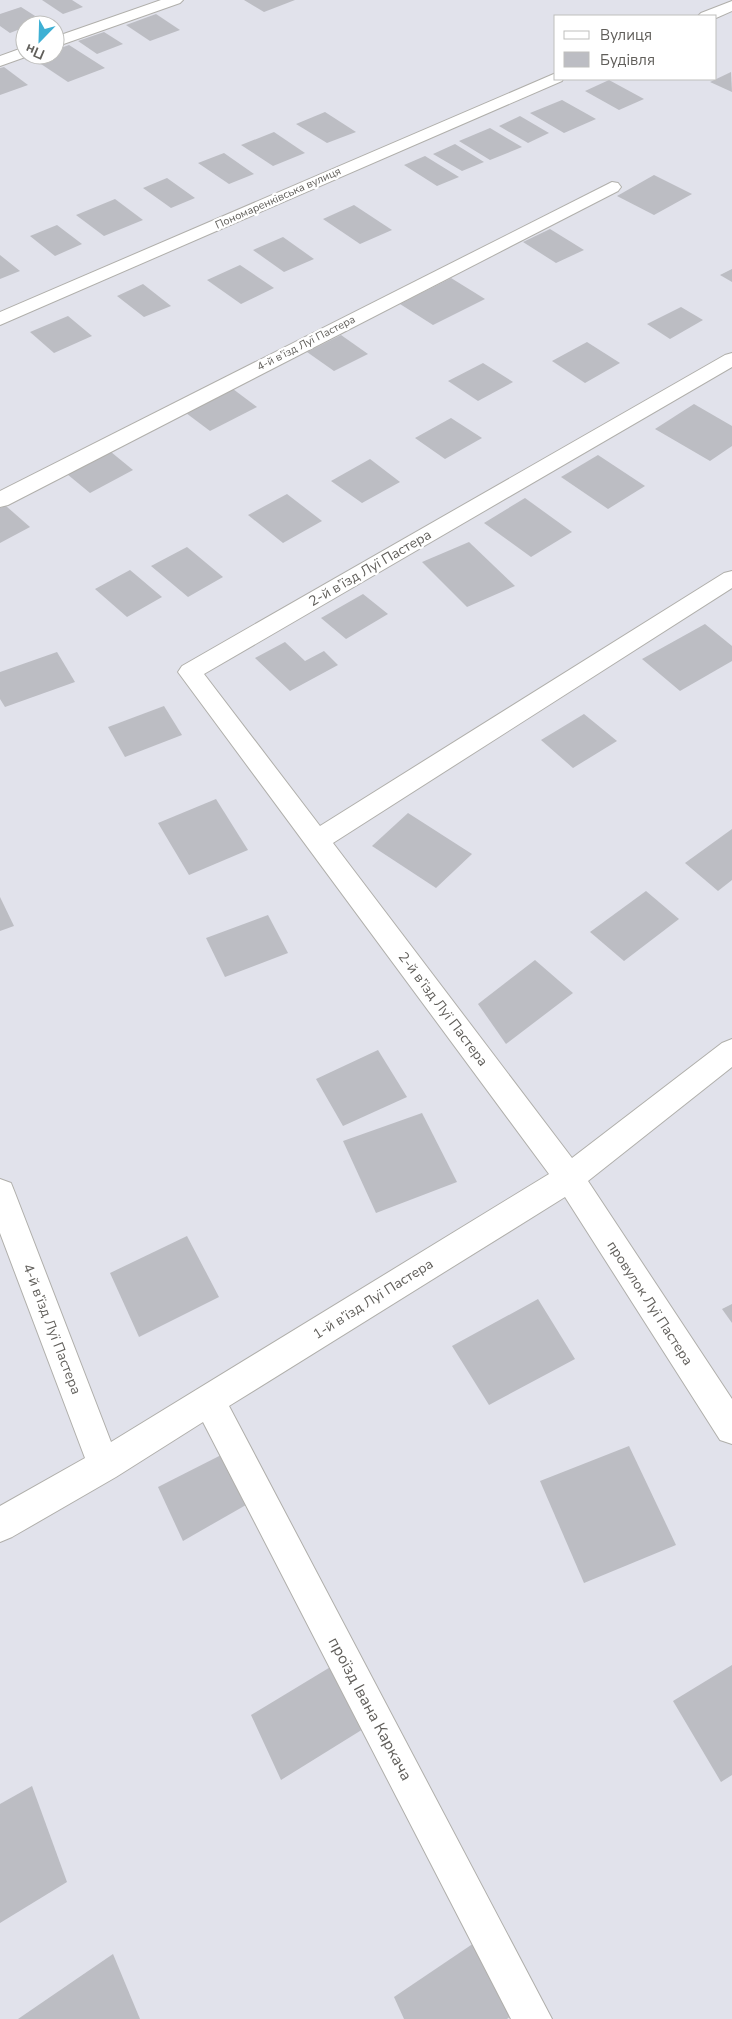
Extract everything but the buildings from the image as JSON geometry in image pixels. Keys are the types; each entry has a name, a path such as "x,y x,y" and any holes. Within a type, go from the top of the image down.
{"street":[{"path":"65,38 175,0"},
{"path":"709,15 732,6"},
{"path":"0,61 15,56"},
{"name":"Пономаренківська вулиця","path":"0,319 554,79"},
{"name":"4-й в’їзд Луї Пастера","path":"0,500 612,187"},
{"name":"2-й в’їзд Луї Пастера","path":"569,1178 190,672 732,359"},
{"path":"316,841 732,578"},
{"name":"1-й в’їзд Луї Пастера","path":"0,1525 104,1465 569,1178 732,1051"},
{"name":"провулок Луї Пастера","path":"569,1178 732,1428"},
{"name":"4-й в’їзд Луї Пастера","path":"0,1193 104,1465"},
{"name":"проїзд Івана Каркача","path":"209,1400 532,2019"}]}
